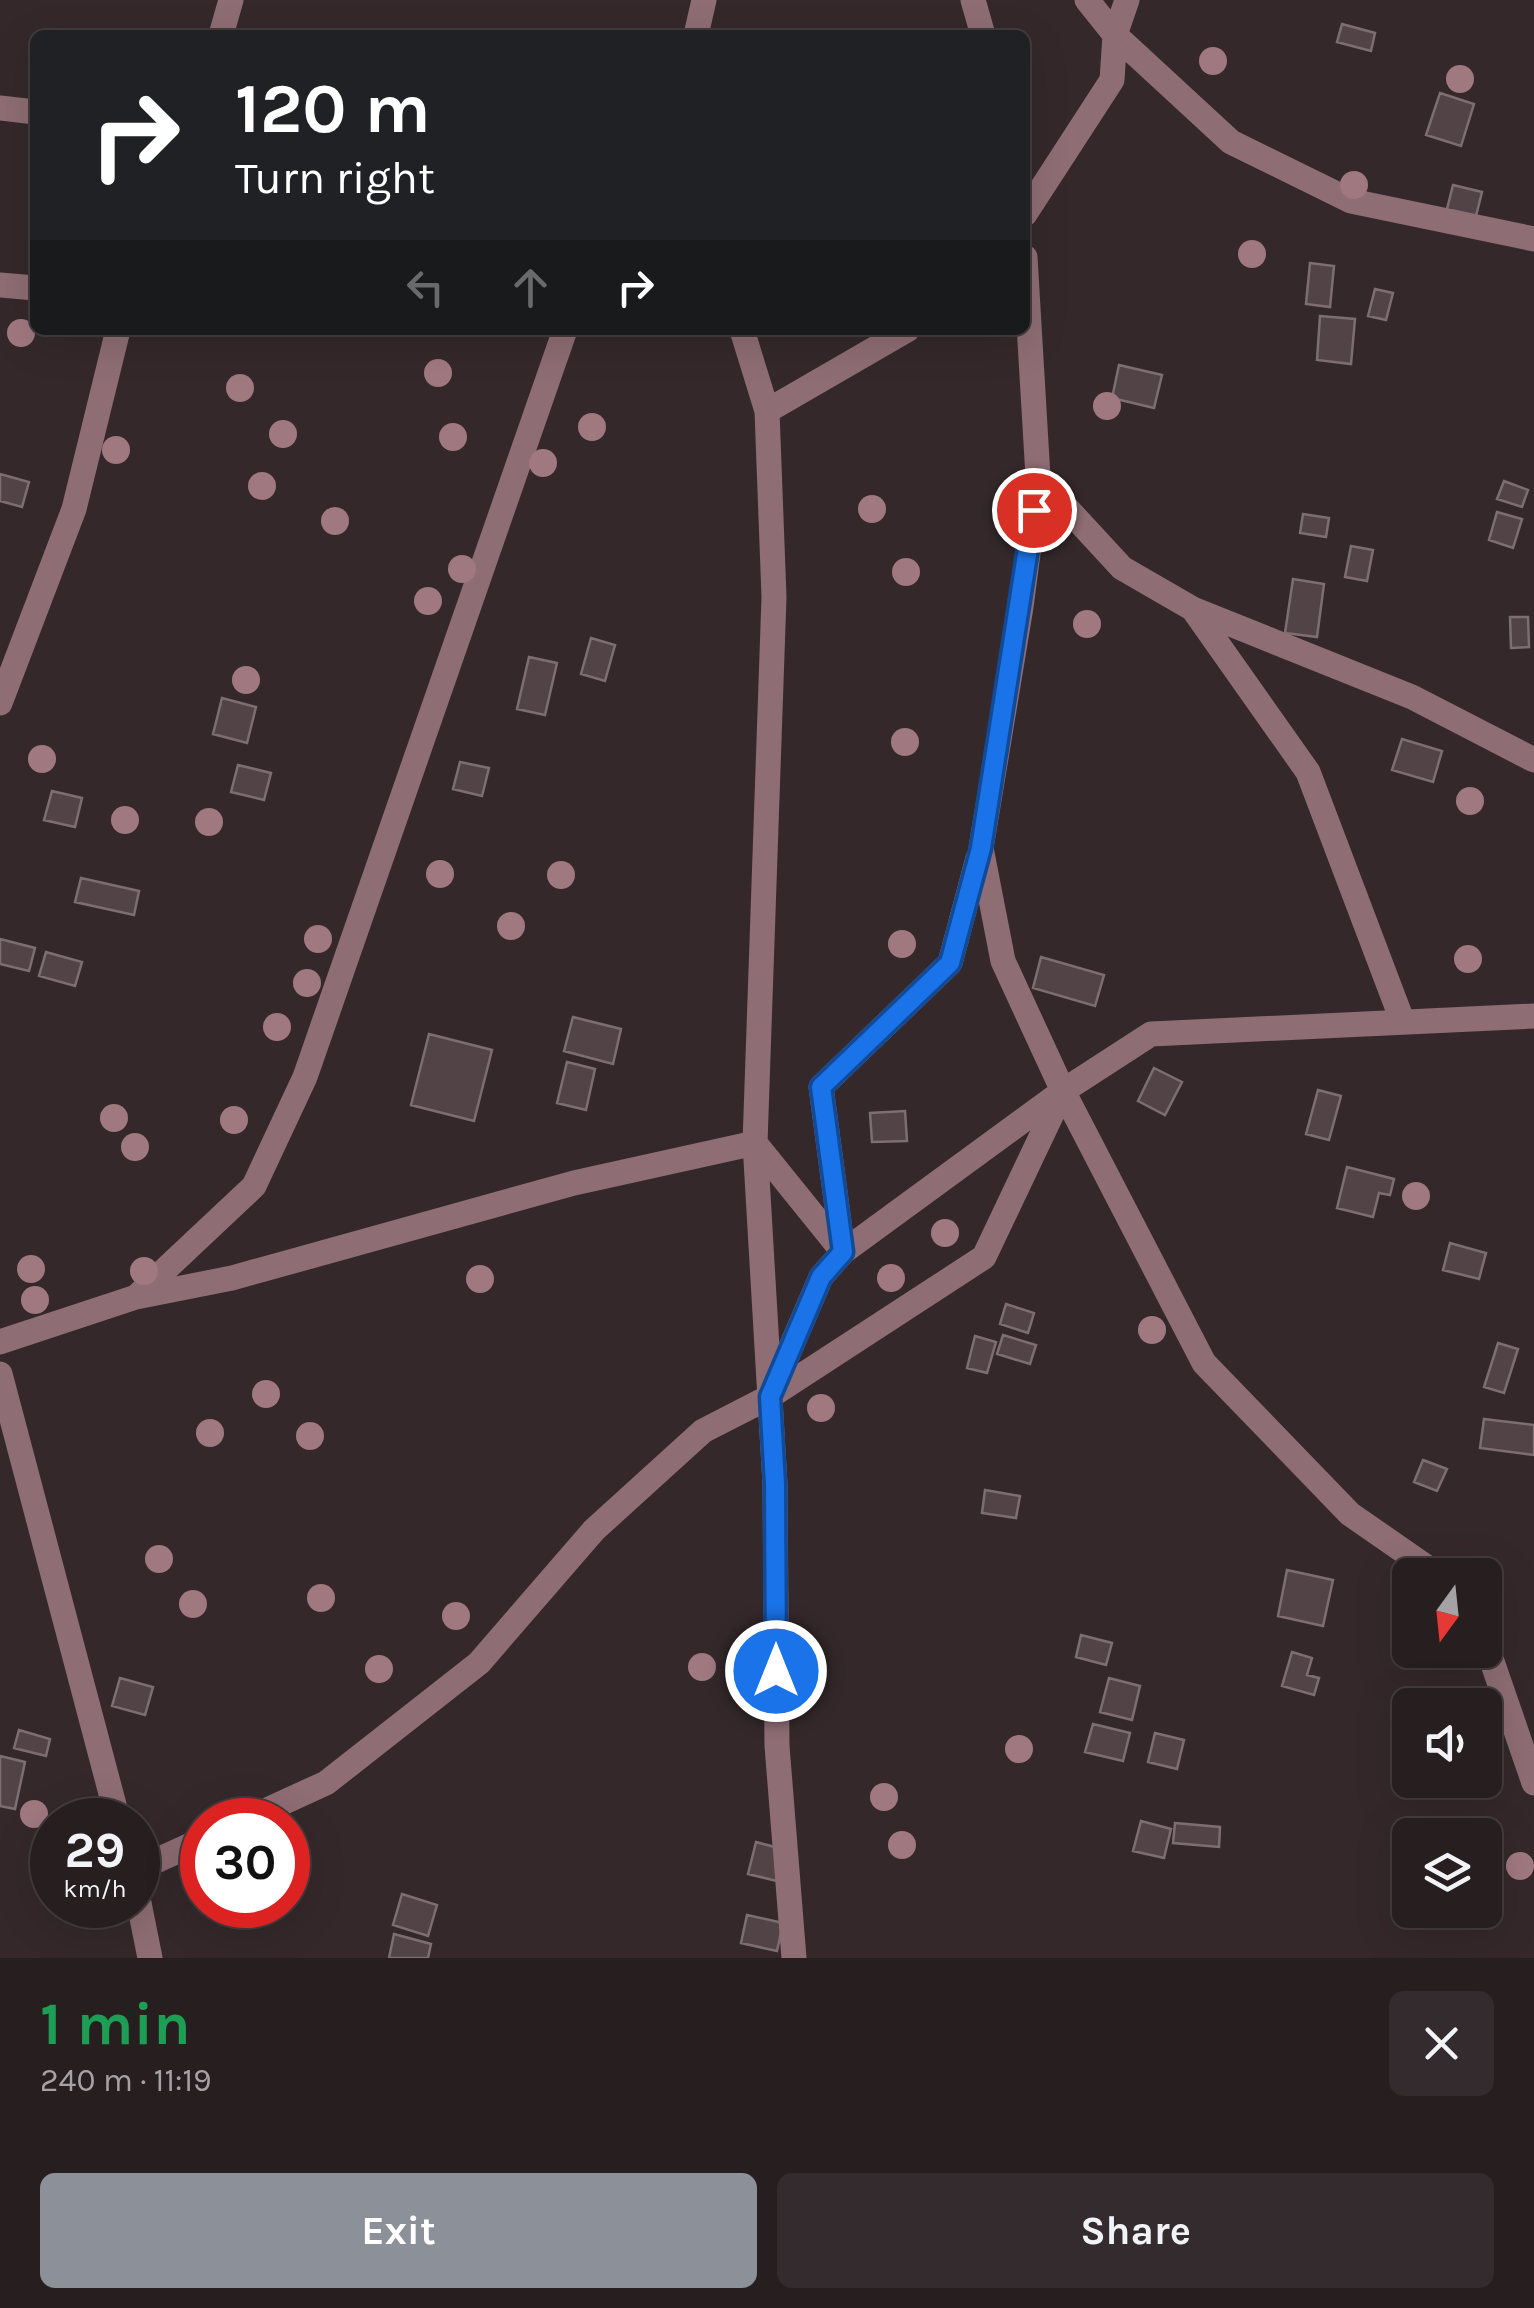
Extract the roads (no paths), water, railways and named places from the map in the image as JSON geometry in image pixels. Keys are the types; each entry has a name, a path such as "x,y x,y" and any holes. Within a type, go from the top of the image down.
{"street":[{"path":"222,30 231,0"},
{"path":"697,30 704,0"},
{"path":"973,0 982,30"},
{"path":"1087,0 1115,35 1231,142 1351,201 1532,232"},
{"path":"1030,206 1112,80 1115,35 1127,0"},
{"path":"0,108 30,111"},
{"path":"0,285 30,288"},
{"path":"0,703 74,508 117,335"},
{"path":"136,1296 254,1186 304,1077 563,335"},
{"path":"744,335 767,411 774,597 755,1143 775,1484 776,1746 794,1958"},
{"path":"767,411 898,335"},
{"path":"843,1252 821,1087 950,963 981,848 1038,478 1030,335"},
{"path":"1038,478 1122,568 1193,609 1412,697 1534,760"},
{"path":"1193,609 1308,772 1402,1020"},
{"path":"981,848 1002,961 1062,1092 1204,1363 1350,1514 1413,1558"},
{"path":"770,1397 821,1277 843,1252 1062,1092 1152,1034 1534,1016"},
{"path":"292,1798 326,1782 478,1663 594,1530 703,1431 770,1397 984,1258 1062,1092"},
{"path":"0,1342 136,1296 232,1278 574,1183 755,1143"},
{"path":"755,1143 843,1252"},
{"path":"0,1374 112,1798"},
{"path":"1494,1668 1534,1783"},
{"path":"144,1928 150,1958"}]}
